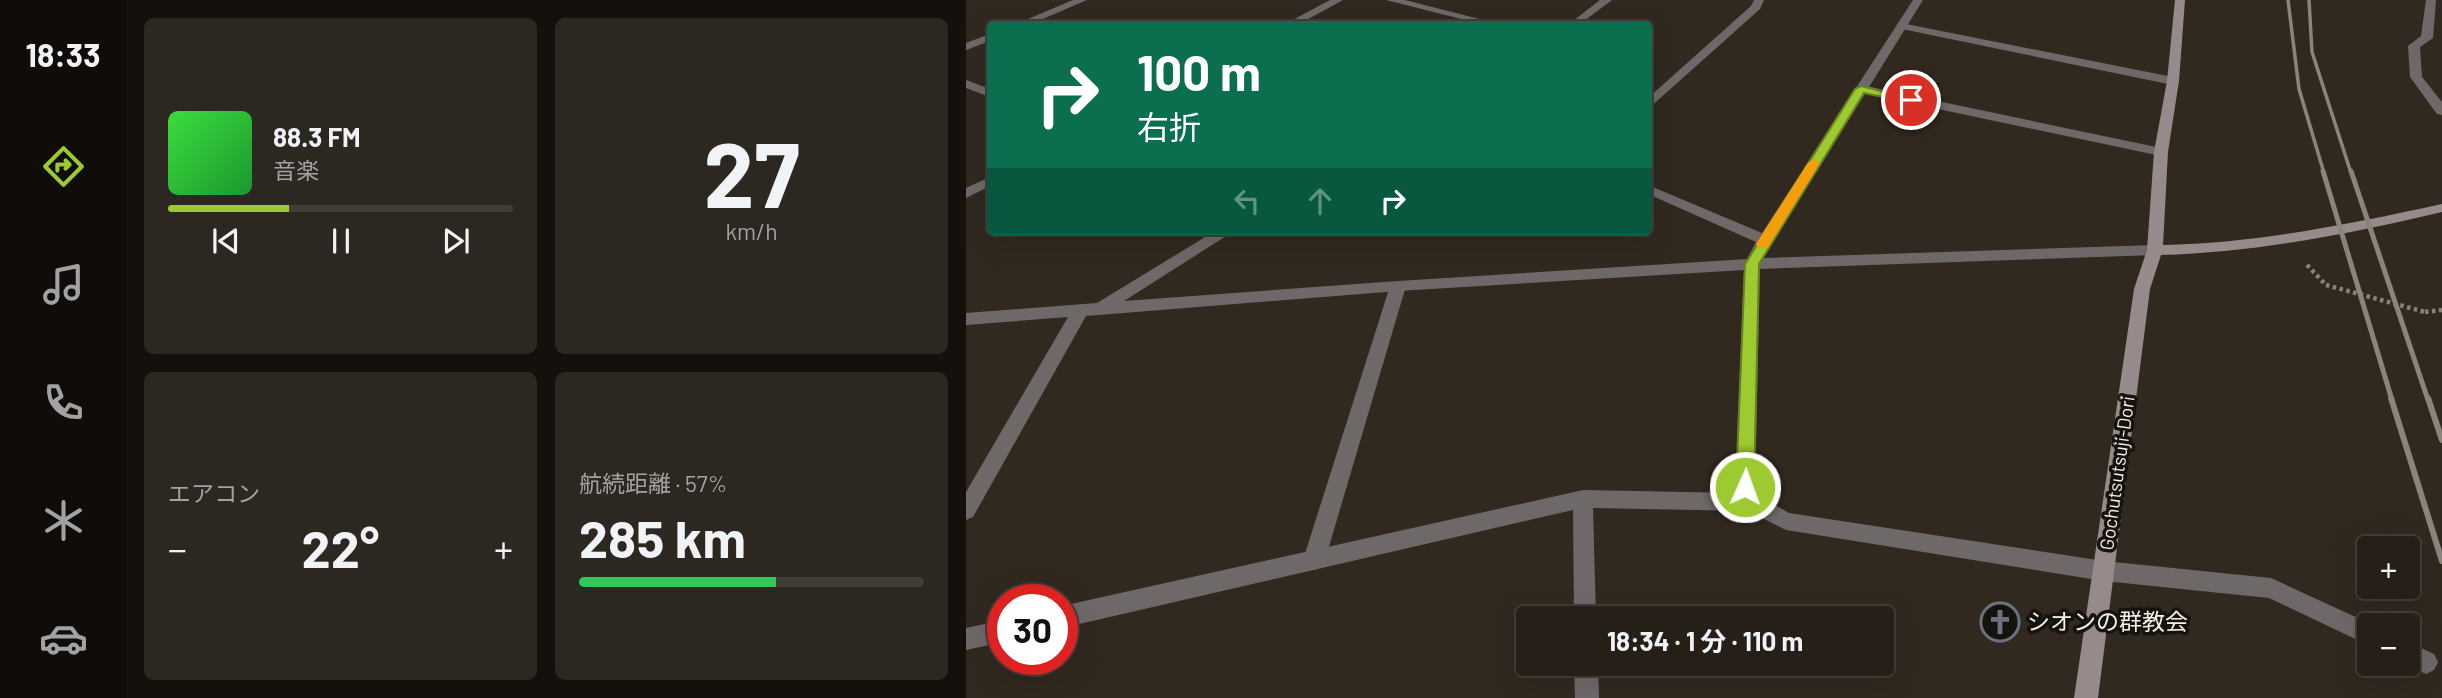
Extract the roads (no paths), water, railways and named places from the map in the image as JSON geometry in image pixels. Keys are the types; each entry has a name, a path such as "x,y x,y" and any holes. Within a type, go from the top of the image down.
{"street":[{"path":"1034,21 1082,0"},
{"path":"1297,21 1338,0"},
{"path":"1391,0 1480,21"},
{"path":"1578,21 1606,0"},
{"path":"1652,101 1756,6 1759,0"},
{"path":"1751,502 1745,487 1752,264 1918,0"},
{"name":"Gochutsutsuji-Dori","path":"2086,698 2142,289 2155,250 2161,152 2173,81 2180,0"},
{"path":"2427,38 2431,0"},
{"path":"1901,26 2173,81"},
{"path":"966,47 987,38"},
{"path":"2442,40 2427,38 2414,46 2416,77 2442,111"},
{"path":"966,84 987,92"},
{"path":"1861,89 2161,152"},
{"path":"966,194 987,183"},
{"path":"1652,191 1765,240"},
{"path":"966,319 1398,286 1752,264 2185,250 2340,232 2442,208"},
{"path":"1101,308 1220,235"},
{"path":"1314,560 1398,286"},
{"path":"966,511 1081,309"},
{"path":"1078,613 1583,499 1751,502 1786,521 2104,571 2271,588 2357,629"},
{"path":"1583,499 1585,606"},
{"path":"966,639 987,634"},
{"path":"1586,676 1587,698"}],"railway":[{"path":"2288,0 2299,89 2324,173"},
{"path":"2309,0 2312,52 2351,173"},
{"path":"2323,171 2392,400"},
{"path":"2351,171 2428,400"},
{"path":"2391,398 2442,561"},
{"path":"2428,398 2442,440"}],"place":[{"name":"シオンの群教会","path":"2000,622"}]}
